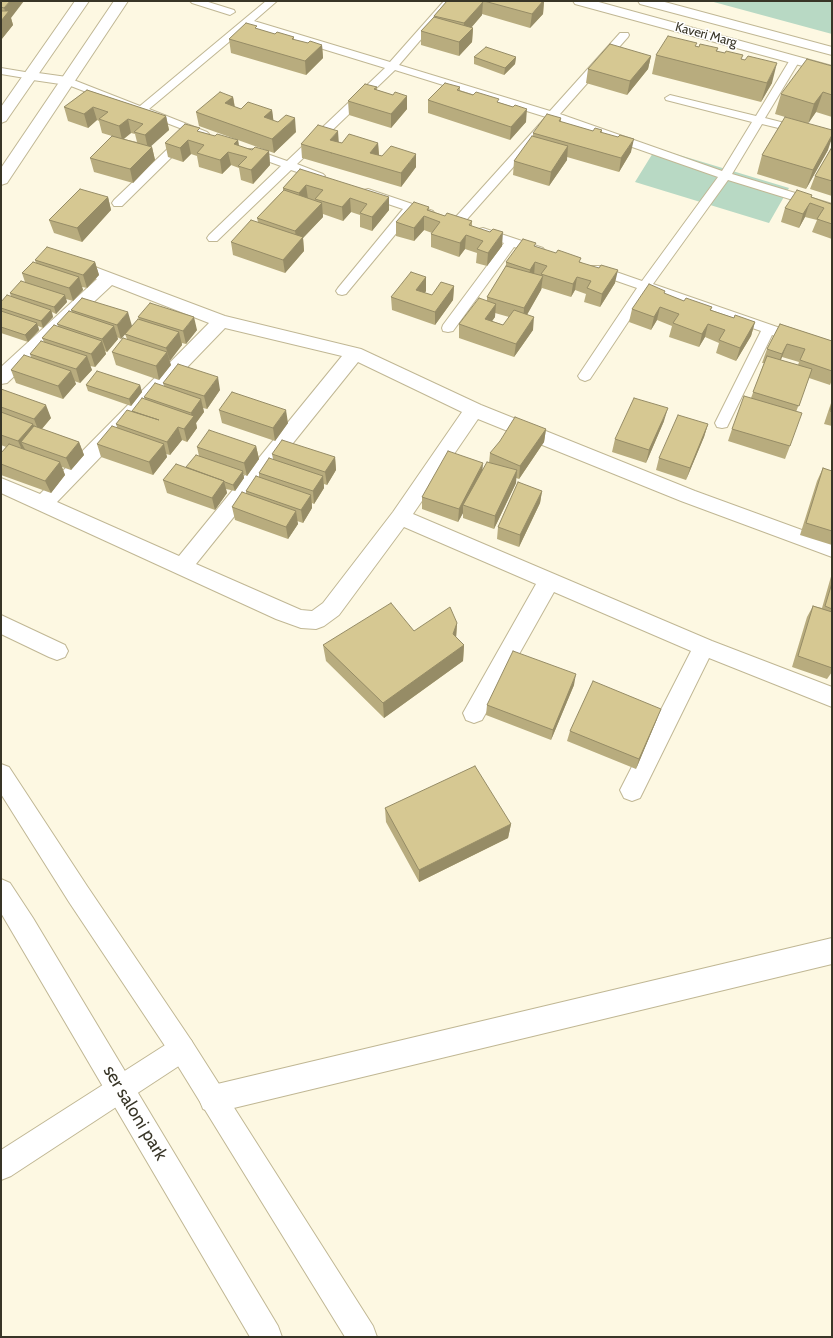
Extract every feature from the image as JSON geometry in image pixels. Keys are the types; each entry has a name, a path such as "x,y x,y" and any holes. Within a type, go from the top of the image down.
{"street":[{"path":"1,118 82,1"},
{"path":"1,180 121,1"},
{"name":"Kaveri Marg","path":"580,1 832,70"},
{"name":"Kaveri Marg","path":"645,1 832,51"},
{"path":"795,60 803,43"},
{"path":"31,76 67,81"},
{"path":"58,258 221,321 355,353 474,410 688,496 832,548"},
{"path":"1,378 109,278"},
{"path":"44,503 221,321"},
{"path":"183,566 355,353"},
{"path":"1,485 44,503 284,613 301,619 316,620 332,609 400,517 474,410"},
{"path":"400,517 704,647 832,697"},
{"path":"474,713 549,581"},
{"path":"1,624 57,651"},
{"path":"632,790 704,647"},
{"path":"1,774 78,894 182,1049 362,1337"},
{"name":"ser saloni park","path":"1,891 120,1088 267,1337"},
{"path":"213,1099 832,951"},
{"path":"1,1166 182,1049"}],"lane":[{"path":"195,1 230,12"},
{"path":"141,110 272,1"},
{"path":"213,238 392,66 448,1"},
{"path":"247,22 552,115 726,176 832,208"},
{"path":"457,223 624,35"},
{"path":"585,376 645,286 726,176 795,60"},
{"path":"1,71 31,76"},
{"path":"67,81 215,139"},
{"path":"670,98 832,138"},
{"path":"118,203 193,131"},
{"path":"237,147 288,166 332,180"},
{"path":"353,188 548,254"},
{"path":"342,291 412,208"},
{"path":"448,328 511,242"},
{"path":"585,266 832,351"},
{"path":"722,423 768,329"}],"green space":[{"path":"710,1 832,1 832,34"},
{"path":"656,148 789,188 769,223 635,182"}],"building":[{"path":"1,1 10,1 4,8 1,7"},
{"path":"447,1 483,2 464,23 434,16"},
{"path":"484,1 543,1 532,14"},
{"path":"1,11 9,11 1,21"},
{"path":"434,17 473,28 459,42 421,31"},
{"path":"246,23 257,26 255,28 275,34 277,32 294,37 292,39 308,43 310,41 322,45 305,61 229,39"},
{"path":"668,36 697,43 695,46 699,47 700,44 718,48 716,51 725,53 726,51 743,55 741,59 745,60 748,56 777,63 767,83 656,55"},
{"path":"610,44 651,56 630,81 588,69"},
{"path":"486,47 516,57 505,68 474,57"},
{"path":"807,59 832,66 832,95 823,92 814,104 781,94"},
{"path":"445,83 460,87 457,90 473,95 476,92 499,99 497,102 513,107 515,105 527,109 511,127 428,100"},
{"path":"365,84 377,87 374,89 393,95 395,92 407,96 391,114 348,101"},
{"path":"87,90 166,116 145,135 134,132 143,124 128,119 119,126 99,119 108,112 93,107 84,114 64,107"},
{"path":"220,92 233,97 225,103 241,109 248,102 272,110 264,117 278,122 286,115 295,118 272,139 196,112"},
{"path":"547,114 561,118 559,121 593,131 595,128 602,130 600,132 618,137 620,135 634,139 621,158 533,133"},
{"path":"785,117 832,130 832,135 813,170 762,155"},
{"path":"185,124 200,128 197,131 215,136 217,134 238,140 234,144 252,150 255,147 269,151 251,170 238,166 247,157 228,152 220,160 197,153 204,145 188,140 180,148 165,143"},
{"path":"318,125 338,131 330,140 342,143 349,134 378,143 370,153 382,156 391,146 416,154 401,173 301,144"},
{"path":"112,136 152,147 130,169 90,158"},
{"path":"532,136 568,146 551,172 514,161"},
{"path":"832,147 832,181 815,176"},
{"path":"300,169 389,197 372,217 360,213 367,204 350,198 342,207 315,199 323,190 306,185 299,193 283,188"},
{"path":"80,189 108,197 77,228 49,220"},
{"path":"284,190 322,203 295,231 257,218"},
{"path":"797,190 831,204 832,201 832,224 817,219 824,208 810,203 803,214 785,208"},
{"path":"414,202 429,207 427,210 445,216 447,213 472,221 469,225 490,232 493,229 503,232 488,253 477,249 483,241 466,235 460,243 431,234 440,222 424,216 414,228 396,222"},
{"path":"251,220 303,237 283,260 231,242"},
{"path":"523,239 536,243 534,246 556,253 558,250 581,258 579,262 599,268 601,265 618,270 602,294 587,288 591,281 577,277 573,284 541,274 547,266 535,262 530,270 506,262"},
{"path":"47,247 95,262 83,275 35,260"},
{"path":"33,262 79,277 69,288 22,273"},
{"path":"506,266 543,276 524,308 487,297"},
{"path":"411,272 426,277 416,290 432,295 441,282 454,286 435,312 391,297"},
{"path":"21,281 65,295 54,307 10,293"},
{"path":"649,284 665,291 664,293 684,301 686,298 712,307 710,310 734,318 735,315 755,322 740,348 719,340 725,330 708,324 702,334 673,323 679,314 660,307 654,317 632,309"},
{"path":"7,295 51,310 41,321 1,308 1,302"},
{"path":"82,298 128,312 117,325 71,310"},
{"path":"479,298 496,304 485,319 503,325 514,310 534,317 516,344 459,324"},
{"path":"150,303 194,317 183,331 138,317"},
{"path":"1,311 37,323 25,335 1,327"},
{"path":"69,311 114,326 102,339 57,324"},
{"path":"138,319 179,332 166,348 125,334"},
{"path":"780,324 832,341 832,371 800,360 805,349 787,344 782,354 767,349"},
{"path":"54,325 102,341 91,354 42,338"},
{"path":"123,338 167,352 156,366 112,352"},
{"path":"41,341 87,356 76,369 30,354"},
{"path":"24,355 71,371 58,386 11,370"},
{"path":"767,356 812,369 799,406 753,392"},
{"path":"178,364 218,377 204,396 163,383"},
{"path":"97,371 140,385 129,399 86,385"},
{"path":"155,383 201,399 191,413 144,397"},
{"path":"1,389 46,405 34,419 1,407"},
{"path":"232,392 286,410 273,428 219,410"},
{"path":"744,396 802,413 790,446 732,429"},
{"path":"142,398 194,416 184,429 178,427 167,442 116,424 127,410 159,420 132,411"},
{"path":"634,398 668,408 649,450 615,439"},
{"path":"1,412 33,424 18,441 1,435"},
{"path":"678,415 708,424 690,468 659,458"},
{"path":"515,417 546,429 520,466 490,453 500,441"},
{"path":"34,426 79,442 66,458 21,442"},
{"path":"112,426 164,444 149,462 97,444"},
{"path":"209,430 256,446 244,463 197,447"},
{"path":"282,440 335,457 325,472 272,454"},
{"path":"9,444 60,462 45,481 1,464 1,453"},
{"path":"448,451 483,463 459,509 422,497"},
{"path":"196,455 243,471 233,485 186,467"},
{"path":"269,458 323,476 313,491 259,473"},
{"path":"487,462 517,470 495,516 463,505"},
{"path":"176,464 224,481 212,498 163,480"},
{"path":"823,468 832,471 832,531 806,523"},
{"path":"256,476 311,495 301,510 246,491"},
{"path":"518,482 542,491 520,535 498,527"},
{"path":"242,492 296,511 286,527 232,507"},
{"path":"832,583 832,609 825,606"},
{"path":"391,603 414,631 450,607 457,623 453,634 464,645 383,703 323,645"},
{"path":"813,606 832,612 832,668 798,656"},
{"path":"513,651 576,674 553,730 487,705"},
{"path":"593,681 661,709 639,759 570,731"},
{"path":"475,766 511,824 419,870 385,808"}]}
